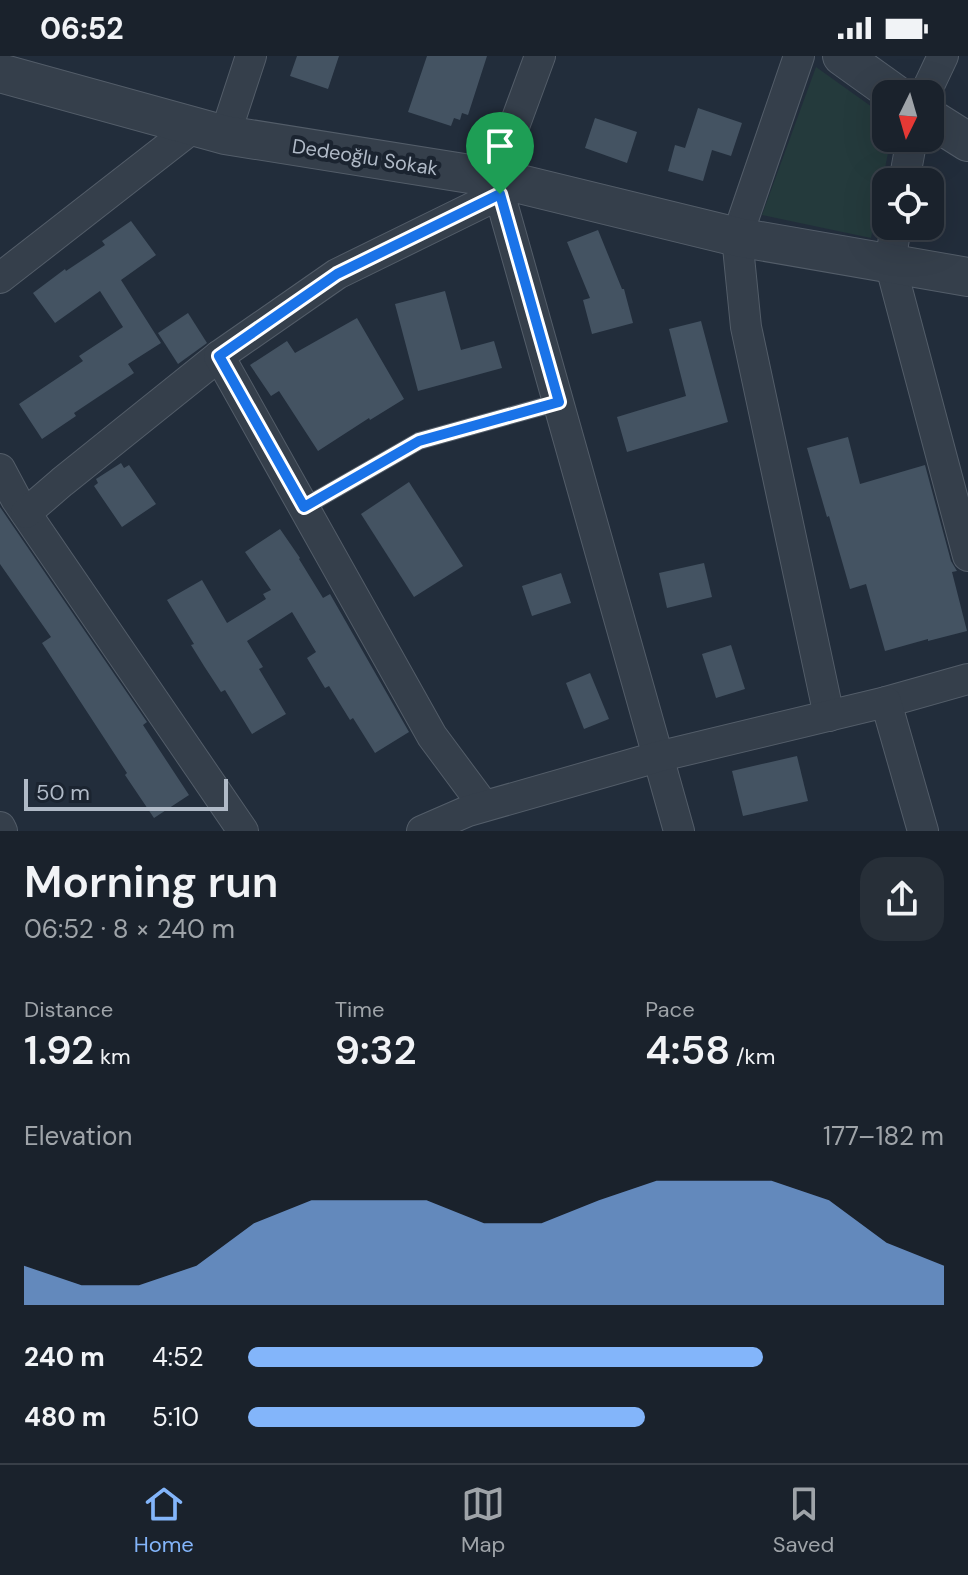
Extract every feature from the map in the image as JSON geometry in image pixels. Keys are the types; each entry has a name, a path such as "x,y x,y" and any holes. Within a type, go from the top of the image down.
{"street":[{"path":"0,278 210,130 251,56"},
{"path":"540,56 498,186 679,831"},
{"path":"799,56 737,237 746,327 829,716"},
{"path":"842,56 875,80"},
{"path":"932,80 943,56"},
{"name":"Dedeoğlu Sokak","path":"0,73 210,130 498,186 737,237 968,277"},
{"path":"944,127 968,142"},
{"path":"26,513 219,356 337,274 498,186"},
{"path":"894,240 890,263 968,556"},
{"path":"219,356 432,736 484,806"},
{"path":"0,469 26,513 243,831"},
{"path":"422,831 468,811 657,757 968,679"},
{"path":"886,702 923,831"}],"lane":[{"path":"304,507 419,441 559,402"}],"green space":[{"path":"816,67 872,107 872,152 888,152 885,168 872,168 871,238 762,215"}],"building":[{"path":"297,56 339,56 328,89 290,76"},
{"path":"427,56 487,56 468,115 462,113 460,120 454,118 451,126 408,112"},
{"path":"698,108 742,123 731,156 712,150 703,181 668,171 675,145 685,148"},
{"path":"595,118 637,132 627,163 585,148"},
{"path":"131,221 156,255 121,280 161,343 128,364 134,373 74,413 76,416 42,439 19,404 83,361 79,356 123,327 100,291 55,323 33,293 105,245 102,241"},
{"path":"598,230 624,289 633,323 592,334 583,300 590,298 567,242"},
{"path":"445,291 461,350 494,341 502,368 418,391 395,304"},
{"path":"188,313 207,343 178,364 158,333"},
{"path":"357,318 404,399 318,451 279,391 271,396 250,365 287,341 295,353"},
{"path":"701,321 728,422 627,452 617,417 686,396 669,329"},
{"path":"848,437 860,484 925,465 951,561 957,571 952,572 967,631 885,651 866,584 850,589 807,448"},
{"path":"121,463 124,468 129,465 156,504 122,527 94,486 98,483 96,479"},
{"path":"409,482 463,566 414,597 361,514"},
{"path":"0,507 147,722 143,725 189,795 154,818 42,643 51,637 0,564"},
{"path":"280,529 323,598 330,594 409,732 375,753 329,686 325,688 307,658 316,652 292,612 247,641 263,667 259,669 286,714 252,734 225,690 221,692 204,666 167,600 202,580 227,623 266,599 263,594 271,590 245,552"},
{"path":"704,563 712,597 667,608 659,573"},
{"path":"561,573 571,603 532,616 522,586"},
{"path":"731,645 745,689 716,698 702,654"},
{"path":"590,673 609,719 584,729 566,683"},
{"path":"797,756 808,801 743,816 732,771"}],"route":[{"path":"500,194 559,402 419,441 304,507 219,356 337,274 500,194"}]}
